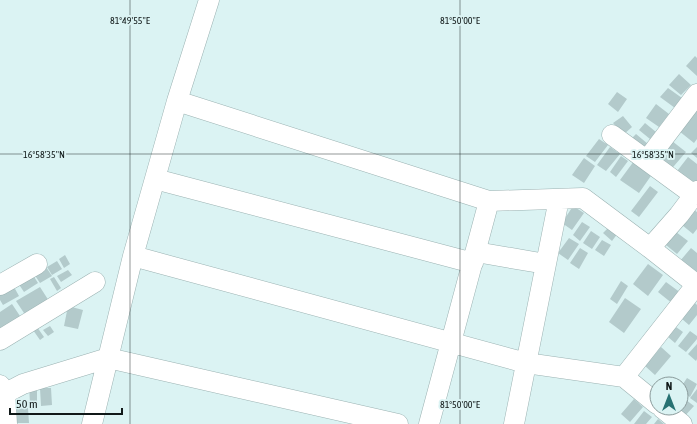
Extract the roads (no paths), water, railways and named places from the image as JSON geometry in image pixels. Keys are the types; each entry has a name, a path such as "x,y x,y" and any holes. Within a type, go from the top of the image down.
{"street":[{"path":"92,424 155,179 177,101 209,0"},
{"path":"647,160 697,94"},
{"path":"177,101 489,201 583,198 697,285 624,377"},
{"path":"612,135 696,193 650,248"},
{"path":"155,179 474,257 546,264"},
{"path":"514,424 559,199"},
{"path":"429,424 489,201"},
{"path":"134,256 526,363 624,377 649,397"},
{"path":"0,284 38,264"},
{"path":"0,340 95,282"},
{"path":"7,424 2,391 108,358 398,424"},
{"path":"672,416 682,424"}]}
